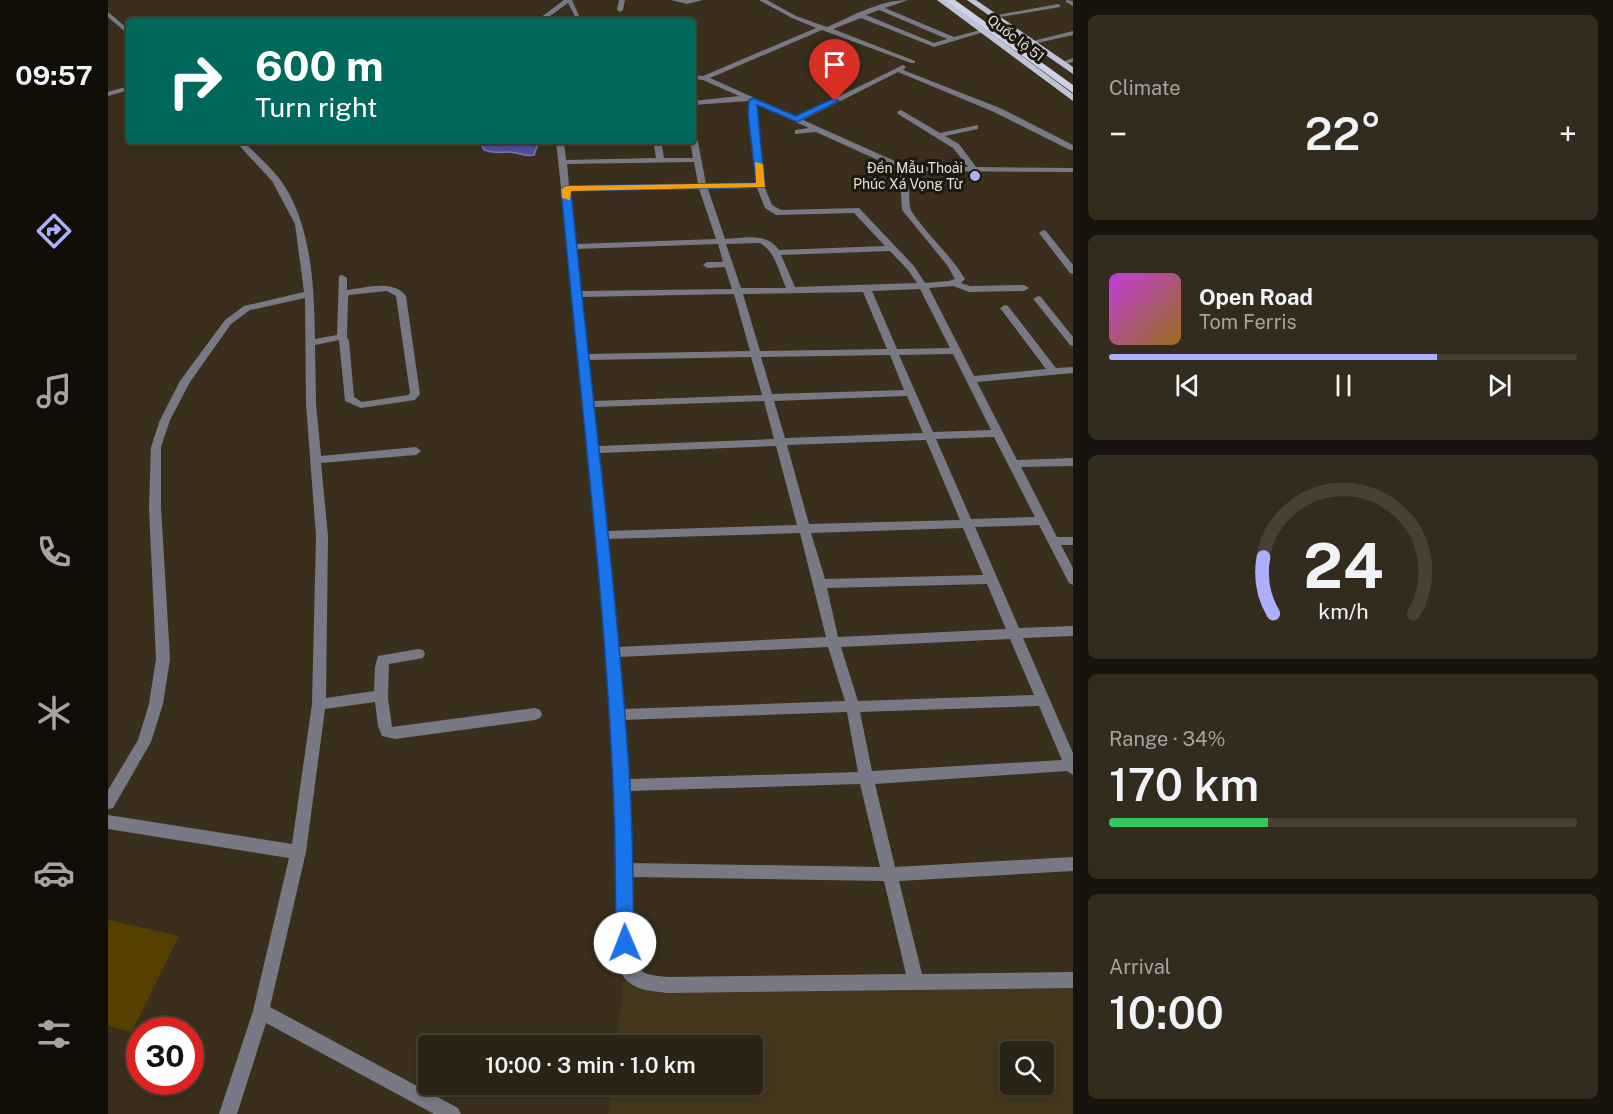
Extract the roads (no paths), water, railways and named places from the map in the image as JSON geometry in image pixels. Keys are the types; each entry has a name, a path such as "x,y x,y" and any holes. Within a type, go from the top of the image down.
{"highway":[{"name":"Quốc lộ 51","path":"949,0 1073,90"},
{"name":"Quốc lộ 51","path":"963,0 975,5 1028,43 1073,79"}],"main road":[{"name":"Quốc lộ 51","path":"941,0 1008,45 1073,98"},
{"name":"Quốc lộ 51","path":"975,5 1073,72"}],"street":[{"path":"543,18 569,0 577,15"},
{"path":"620,10 622,0"},
{"path":"674,0 687,3 700,0"},
{"path":"764,0 794,17 913,62 797,120"},
{"path":"704,78 878,7 905,0"},
{"path":"994,16 1059,6"},
{"path":"878,7 954,40"},
{"path":"108,14 126,30"},
{"path":"860,15 934,45 984,31"},
{"path":"1028,43 1073,33"},
{"path":"1062,63 1073,60"},
{"path":"898,70 997,110 1073,148"},
{"path":"696,77 704,78 818,129 891,162 900,169 906,184 906,210 957,272 960,279 954,283"},
{"path":"108,94 126,89"},
{"path":"696,103 750,99"},
{"path":"750,99 761,185 768,206 779,213 856,210 911,268 923,286 1073,580"},
{"path":"901,112 960,150 974,170"},
{"path":"940,135 975,127"},
{"path":"798,132 818,129"},
{"path":"228,1114 261,1011 298,852 319,704 322,536 311,404 309,294 299,224 276,180 242,144"},
{"path":"560,144 594,450 612,652 621,785 625,943 629,970 641,981 668,985 1073,980"},
{"path":"657,144 660,160"},
{"path":"694,144 703,187 738,292 820,584 833,642 853,706 866,778 916,982"},
{"path":"562,162 696,160"},
{"path":"900,169 1073,170"},
{"path":"566,189 761,185"},
{"path":"1043,233 1073,271"},
{"path":"572,247 761,240 771,245 776,253 792,291"},
{"path":"776,253 892,248"},
{"path":"707,265 729,264"},
{"path":"342,278 342,337 349,399 361,405 411,398 416,394 399,293 388,288 343,295"},
{"path":"577,294 866,289 954,283 969,289 1024,288"},
{"path":"621,785 866,778 1072,766 866,289"},
{"path":"108,804 144,742 156,704 164,658 155,507 156,447 165,420 184,381 228,322 247,308 309,294"},
{"path":"1038,299 1073,343"},
{"path":"1005,308 1053,372"},
{"path":"310,344 342,337"},
{"path":"582,357 956,351"},
{"path":"970,379 1073,370"},
{"path":"588,404 912,393"},
{"path":"594,450 998,433"},
{"path":"316,460 416,451"},
{"path":"1014,464 1073,462"},
{"path":"602,535 1043,521"},
{"path":"1053,542 1073,541"},
{"path":"820,584 992,579"},
{"path":"612,652 1073,631"},
{"path":"418,654 383,660 382,696 384,727 387,732 395,734 535,714"},
{"path":"319,704 382,696"},
{"path":"616,714 1043,700"},
{"path":"108,822 298,852"},
{"path":"624,870 889,874 1073,864"},
{"path":"261,1011 452,1114"}],"place":[{"name":"Đền Mẫu Thoải Phúc Xá Vọng Từ","path":"975,176"}]}
